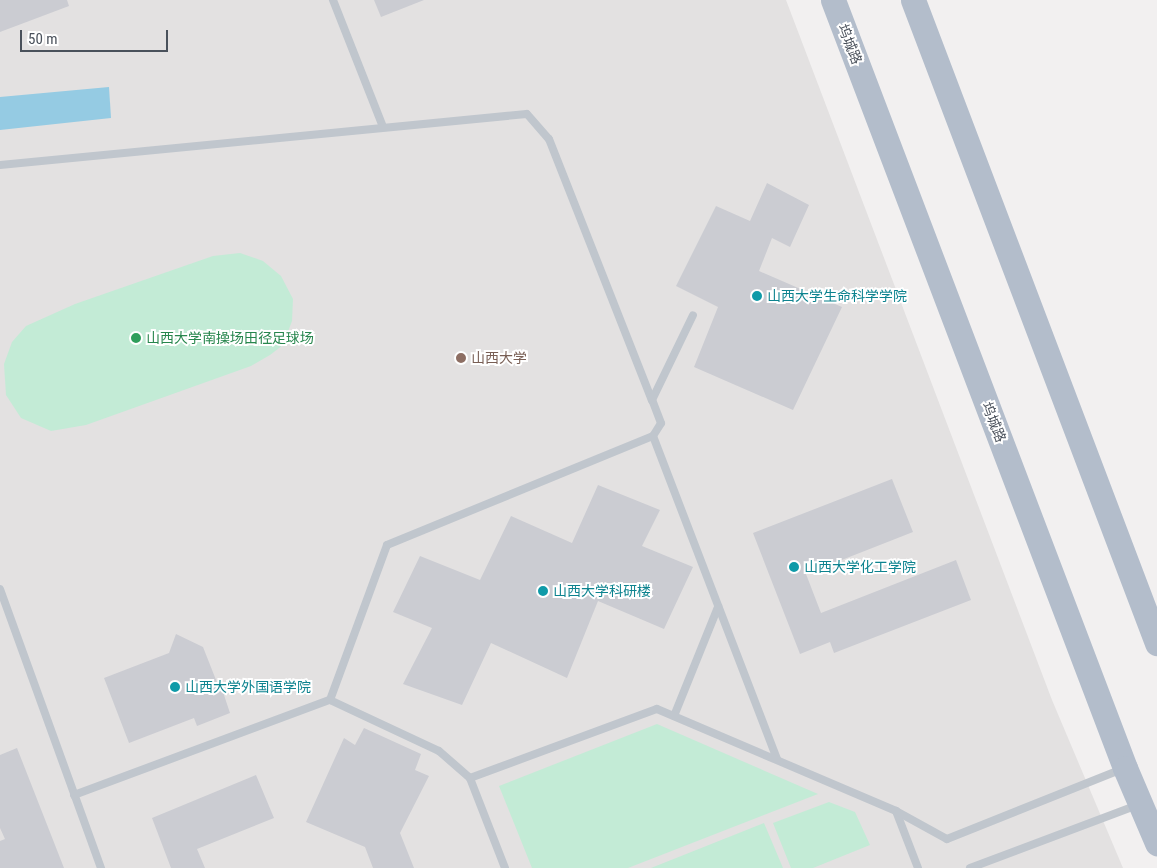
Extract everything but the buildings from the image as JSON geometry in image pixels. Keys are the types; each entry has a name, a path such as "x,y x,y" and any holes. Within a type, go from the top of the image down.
{"main road":[{"name":"坞城路","path":"833,0 1124,768 1157,844"},
{"path":"912,0 1157,643"}],"lane":[{"path":"333,0 383,127"},
{"path":"0,165 527,114 549,139 661,422 653,436 387,545 330,700"},
{"path":"652,400 693,315"},
{"path":"653,436 777,760"},
{"path":"0,588 101,868"},
{"path":"674,716 718,606"},
{"path":"74,795 330,700 439,751 470,778 505,868"},
{"path":"470,778 657,709 896,811 946,839 1124,768"},
{"path":"970,868 1140,804"},
{"path":"896,811 918,868"}],"shaded area":[{"name":"山西大学","path":"0,0 786,0 1052,700 1123,868 0,868"}],"green space":[{"path":"240,253 263,261 281,276 293,299 292,321 283,345 270,355 251,366 86,425 51,431 21,418 6,395 4,364 12,342 26,326 75,304 213,256"},
{"path":"657,724 818,794 628,868 532,868 499,786"},
{"path":"829,802 855,812 870,845 813,868 791,868 773,823"},
{"path":"764,823 783,868 651,868"}],"water":[{"path":"109,87 111,118 0,130 0,97"}],"place":[{"name":"山西大学生命科学学院","path":"757,296"},
{"name":"山西大学南操场田径足球场","path":"136,338"},
{"name":"山西大学","path":"461,358"},
{"name":"山西大学化工学院","path":"794,567"},
{"name":"山西大学科研楼","path":"543,591"},
{"name":"山西大学外国语学院","path":"175,687"}]}
